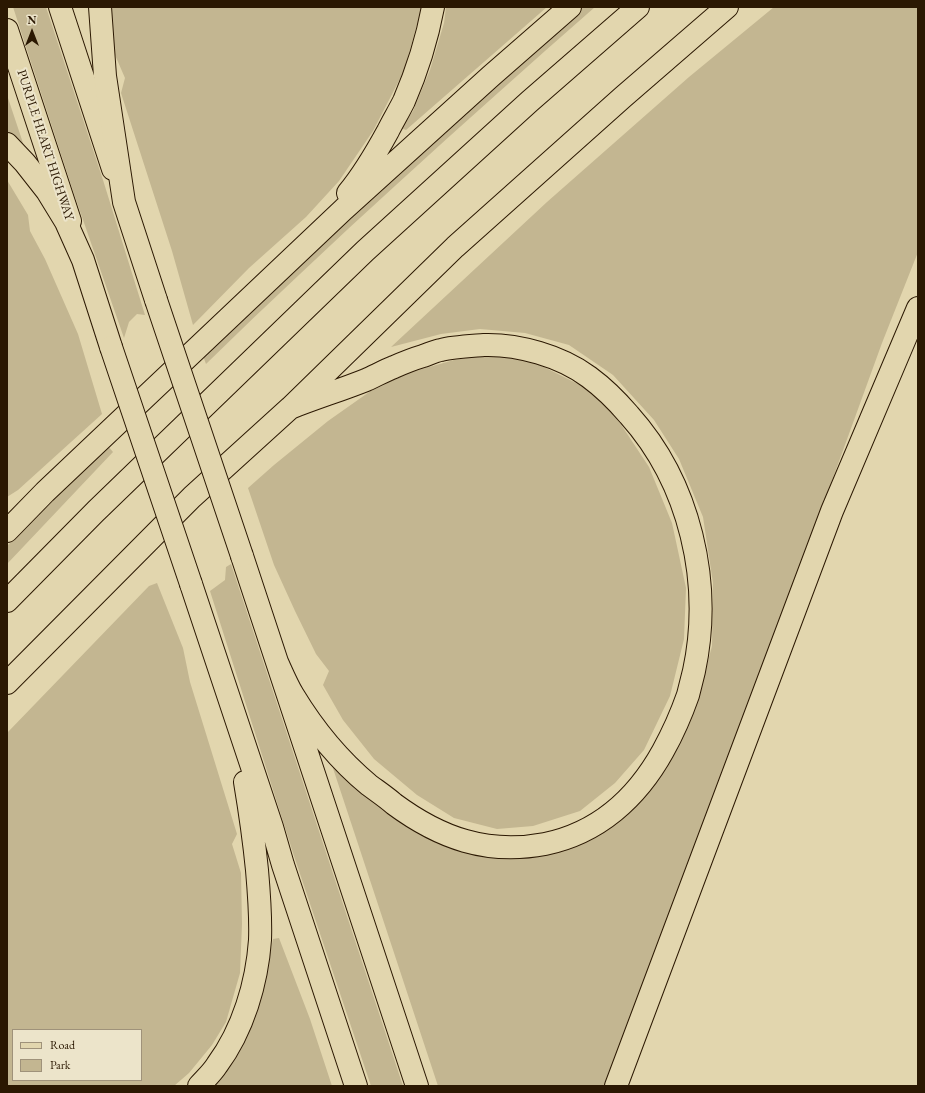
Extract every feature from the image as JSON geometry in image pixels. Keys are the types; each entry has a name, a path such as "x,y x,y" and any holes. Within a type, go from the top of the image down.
{"main road":[{"path":"60,7 417,1086"},
{"path":"100,7 105,76 124,202"},
{"path":"317,234 359,179 379,148 403,102 419,63 433,7"},
{"path":"7,531 45,492 317,234 485,81 570,7"},
{"path":"7,601 101,505 365,251 638,7"},
{"path":"7,683 192,497 290,408 455,247 623,96 727,7"},
{"name":"PURPLE HEART HIGHWAY","path":"7,30 83,260"},
{"path":"7,144 25,163 47,191 66,222 83,260 272,827 283,865 356,1086"},
{"path":"616,1086 832,511 918,308"},
{"path":"276,662 292,694 312,724 335,752 367,784 411,816 425,825 453,838 477,844 501,847 532,846 556,841 590,827 616,810 634,793 655,766 676,727 689,692 697,655 701,618 700,580 692,537 679,496 659,456 638,425 613,397 586,375 559,360 535,351 511,346 486,345 442,350 397,365 367,379 290,408"},
{"path":"7,520 45,492"},
{"path":"7,693 34,658 60,629"},
{"path":"199,1086 217,1066 232,1041 244,1012 254,977 260,940 260,898 253,826 227,693"}],"green space":[{"path":"13,7 46,7 103,180 145,315 137,314 129,322 124,338 74,194"},
{"path":"110,7 422,7 404,71 373,131 339,181 306,217 249,268 193,325 172,251 121,93 125,78 115,55"},
{"path":"446,7 547,7 406,130 401,128 413,111 430,70 444,23"},
{"path":"581,7 595,7 398,183 253,318 206,364 202,353"},
{"path":"774,7 918,7 918,252 882,343 785,610 675,896 606,1086 438,1086 324,741 375,800 507,855 629,810 667,768 695,710 712,646 713,583 703,517 679,459 654,420 613,375 569,345 525,333 480,329 441,334 391,347 547,202 689,77"},
{"path":"7,95 31,167 7,138"},
{"path":"7,180 28,215 30,231 45,259 78,334 102,414 18,490 7,497"},
{"path":"499,353 536,363 592,391 620,423 649,467 672,523 686,588 684,639 670,696 644,750 615,783 580,811 533,826 497,829 454,818 417,795 374,759 343,720 323,685 329,671 316,654 274,565 248,488 328,421 372,390 408,373 454,360"},
{"path":"107,445 113,452 7,564 7,546"},
{"path":"231,564 403,1086 371,1086 294,856 210,591 225,580 226,567"},
{"path":"157,583 183,648 190,682 237,834 232,844 241,873 242,924 240,973 226,1022 212,1045 189,1073 174,1086 7,1086 7,733 149,586"},
{"path":"279,938 310,1019 332,1086 212,1086 265,977 273,939"}]}
